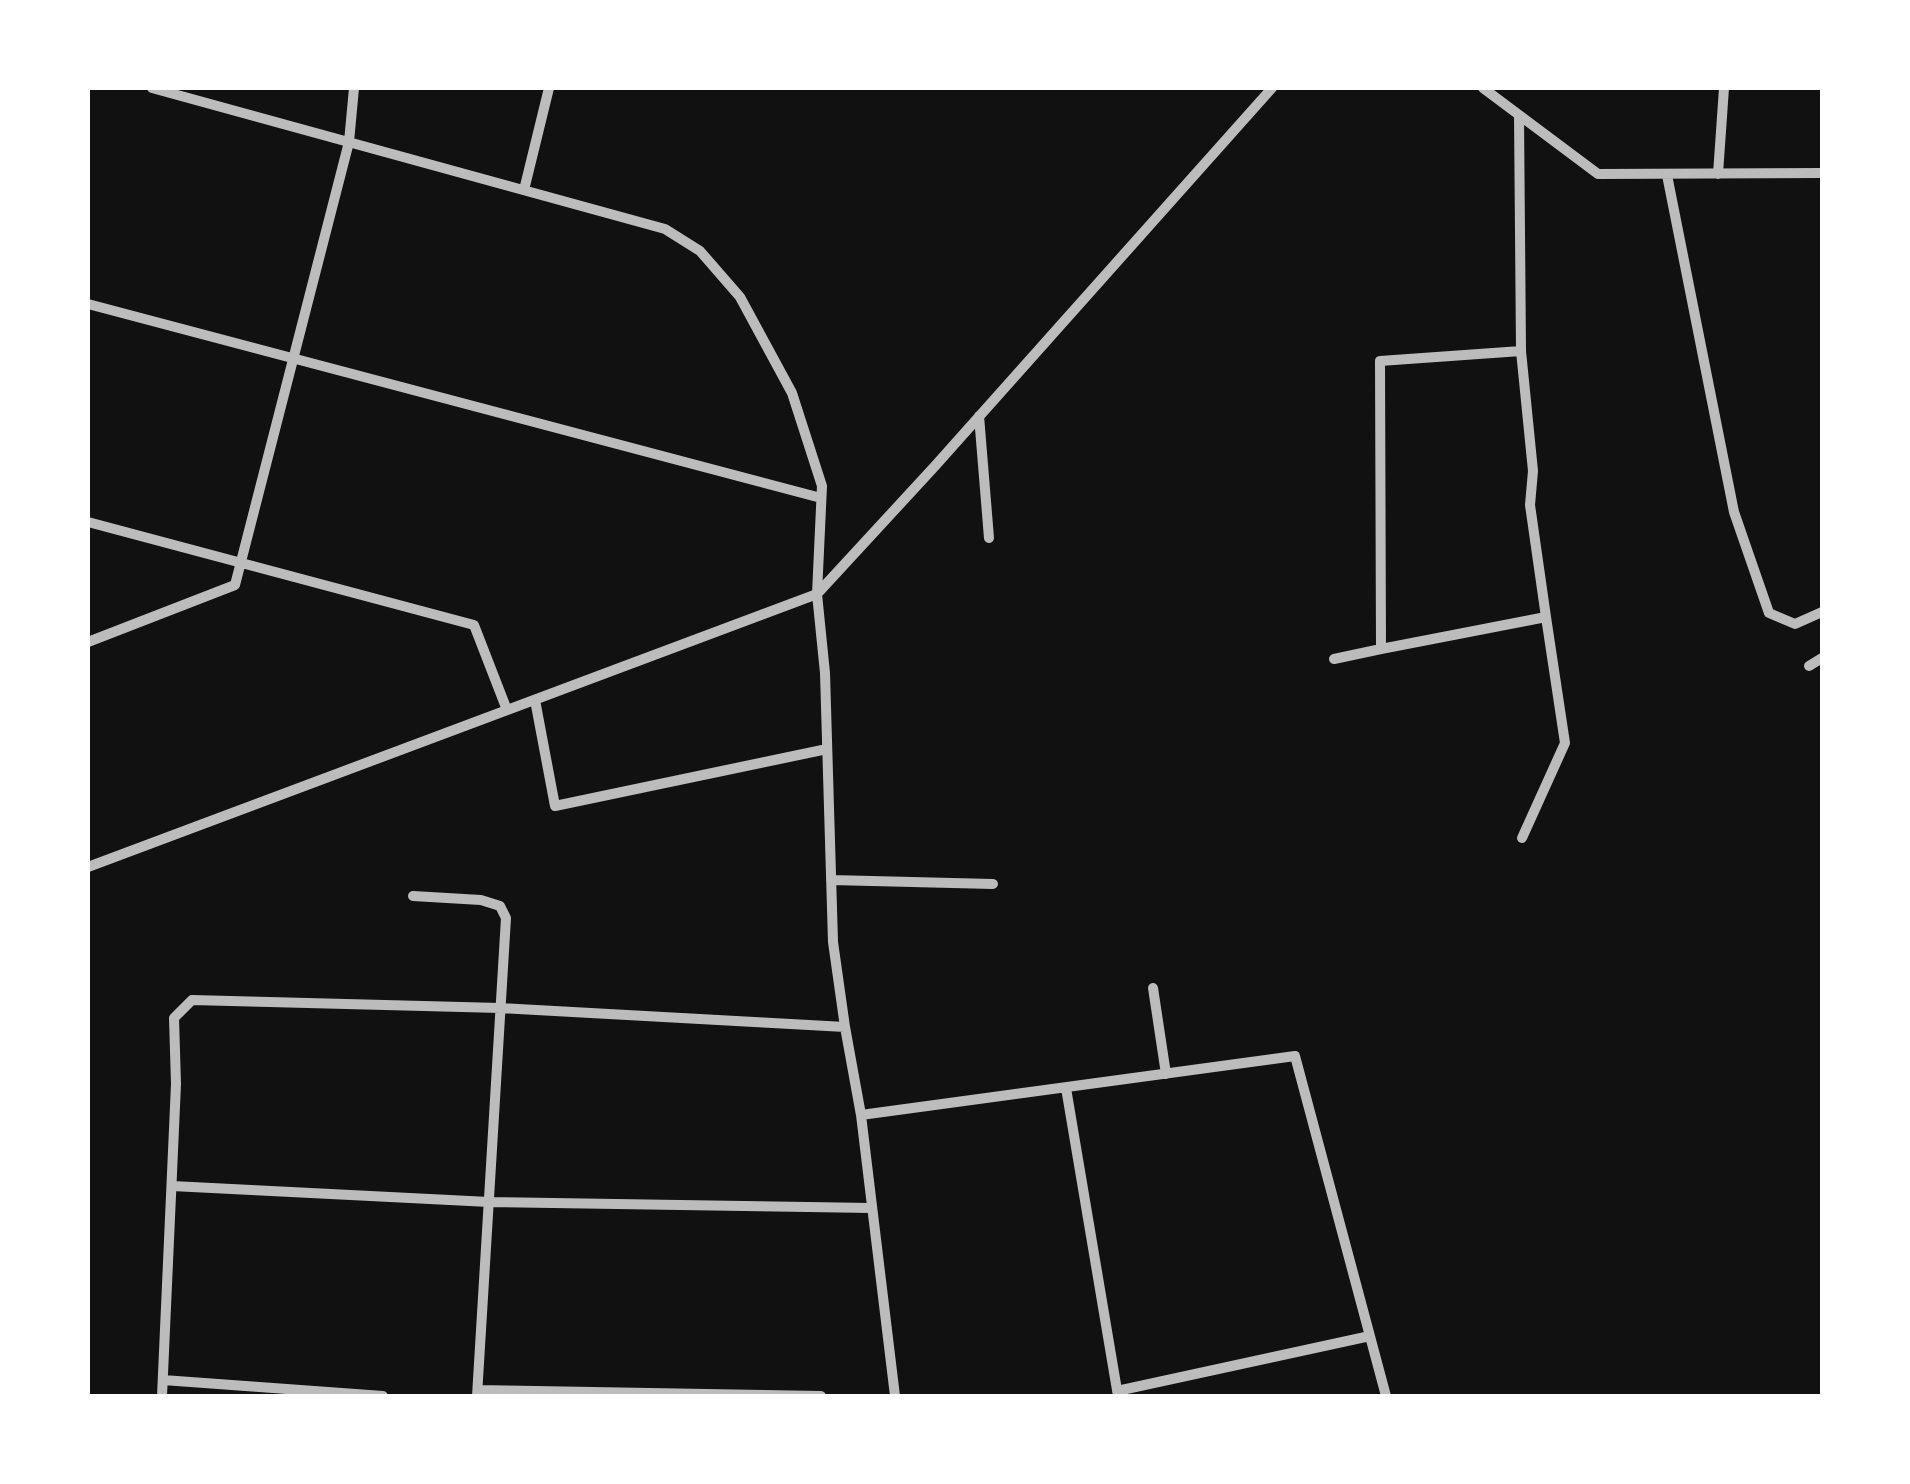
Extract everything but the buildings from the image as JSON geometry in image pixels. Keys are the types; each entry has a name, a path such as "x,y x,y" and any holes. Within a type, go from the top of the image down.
{"street":[{"path":"152,88 666,229 700,252 740,297 792,393 822,486 818,594 825,673 833,942 861,1115 895,1396"},
{"path":"88,642 235,585 349,142 354,88"},
{"path":"524,190 549,88"},
{"path":"88,867 818,594 1272,88"},
{"path":"1483,88 1598,174 1822,173"},
{"path":"1718,174 1724,88"},
{"path":"1519,115 1522,351 1533,471 1530,505 1565,743 1522,838"},
{"path":"1667,174 1734,512 1769,613 1795,624 1822,612"},
{"path":"88,304 822,498"},
{"path":"1381,649 1380,361 1522,351"},
{"path":"979,416 989,538"},
{"path":"88,522 474,625 506,710"},
{"path":"1334,659 1546,617"},
{"path":"1809,666 1822,658"},
{"path":"535,700 555,806 827,749"},
{"path":"831,880 993,884"},
{"path":"413,896 482,900 500,906 506,918 477,1394 822,1396"},
{"path":"1152,988 1166,1074"},
{"path":"162,1396 176,1084 174,1018 192,1000 500,1008 845,1027"},
{"path":"861,1115 1296,1056 1386,1396"},
{"path":"1066,1088 1117,1394 1370,1336"},
{"path":"172,1186 489,1202 871,1208"},
{"path":"163,1380 384,1396"}]}
